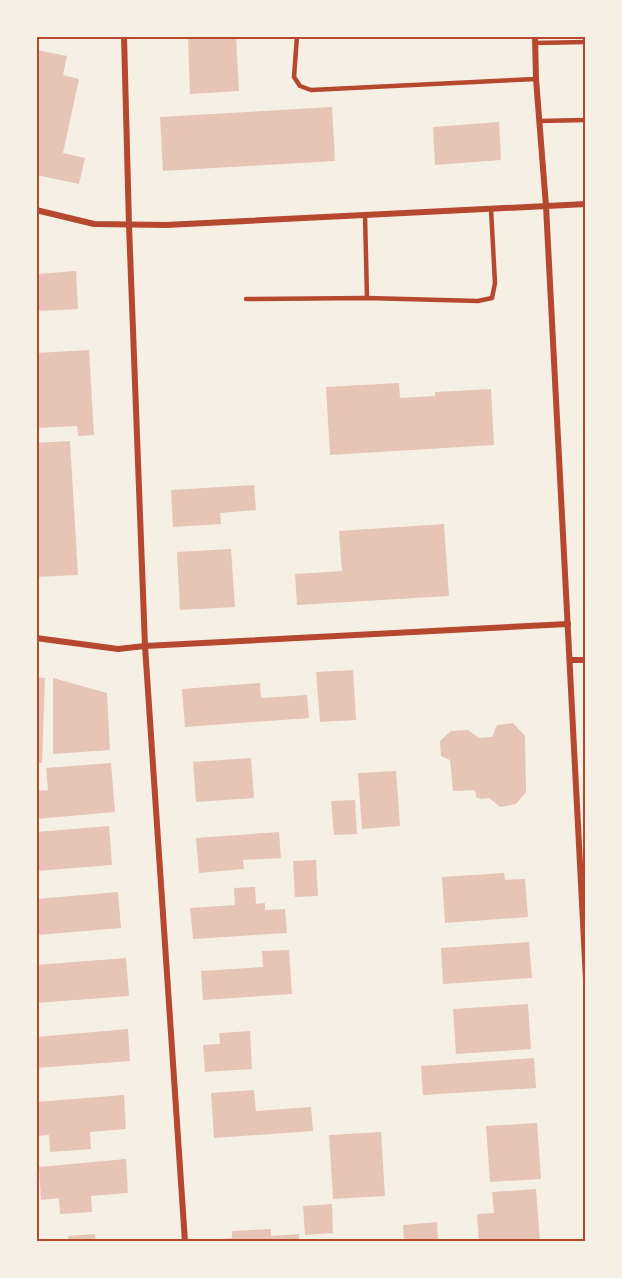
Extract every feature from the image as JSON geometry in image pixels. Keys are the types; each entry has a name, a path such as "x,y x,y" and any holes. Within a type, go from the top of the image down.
{"street":[{"path":"124,36 129,225 146,646 185,1242"},
{"path":"535,39 546,206 586,981"},
{"path":"36,210 94,224 166,225 586,204"},
{"path":"36,638 118,649 568,624"},
{"path":"570,660 586,660"}],"lane":[{"path":"297,36 294,77 300,86 311,90 536,79"},
{"path":"535,39 586,42"},
{"path":"539,121 586,120"},
{"path":"246,299 367,298 478,301 492,298 495,283 491,209"},
{"path":"365,215 367,298"}],"building":[{"path":"188,36 236,36 239,91 190,94"},
{"path":"36,50 67,56 63,75 79,79 63,153 85,158 79,184 36,175"},
{"path":"332,107 335,161 163,171 160,117"},
{"path":"499,122 501,160 435,165 433,127"},
{"path":"76,271 78,309 36,311 36,274"},
{"path":"89,350 94,435 78,436 77,426 36,428 36,353"},
{"path":"399,383 400,398 435,396 435,392 491,389 494,445 330,455 326,387"},
{"path":"70,441 78,575 36,577 36,443"},
{"path":"254,485 256,510 220,513 221,524 173,527 171,490"},
{"path":"444,524 449,596 297,605 295,574 342,571 339,531"},
{"path":"231,549 235,607 180,610 177,552"},
{"path":"353,670 356,720 320,722 316,672"},
{"path":"36,677 45,678 42,763 36,763"},
{"path":"53,678 107,693 110,750 53,754"},
{"path":"260,683 261,698 307,695 309,718 185,727 182,689"},
{"path":"513,723 525,736 526,792 516,804 500,807 489,798 476,797 475,790 453,791 450,760 441,756 440,741 451,731 468,730 479,738 492,737 497,725"},
{"path":"251,758 254,798 196,802 193,762"},
{"path":"111,763 115,812 36,819 36,791 48,790 46,768"},
{"path":"396,771 400,826 362,829 358,773"},
{"path":"355,800 357,834 334,835 331,801"},
{"path":"109,826 112,865 36,871 36,832"},
{"path":"279,832 281,858 243,860 244,869 199,873 196,838"},
{"path":"316,860 318,896 295,897 293,861"},
{"path":"504,873 505,880 525,879 528,917 445,923 442,877"},
{"path":"255,887 256,904 265,903 265,910 285,909 287,933 193,939 190,908 235,905 234,888"},
{"path":"118,892 121,928 37,935 36,899"},
{"path":"529,942 532,978 443,984 441,948"},
{"path":"289,950 292,994 203,1000 201,971 263,967 262,951"},
{"path":"126,958 129,996 36,1003 36,965"},
{"path":"528,1004 531,1049 456,1054 453,1009"},
{"path":"128,1029 130,1061 36,1068 36,1037"},
{"path":"250,1031 252,1069 205,1072 203,1045 220,1044 219,1033"},
{"path":"534,1058 536,1088 423,1095 421,1066"},
{"path":"254,1090 256,1111 311,1107 313,1131 214,1138 211,1093"},
{"path":"124,1095 126,1129 90,1132 91,1149 50,1152 49,1135 36,1136 36,1102"},
{"path":"537,1123 541,1179 490,1182 486,1126"},
{"path":"381,1132 385,1196 333,1199 329,1135"},
{"path":"126,1159 128,1193 91,1196 92,1212 60,1214 59,1198 41,1200 39,1167"},
{"path":"536,1189 540,1242 479,1242 477,1214 494,1213 492,1192"},
{"path":"332,1204 333,1233 305,1235 303,1206"},
{"path":"437,1222 438,1242 404,1242 403,1225"},
{"path":"271,1229 271,1236 299,1234 299,1242 212,1242 212,1240 232,1238 232,1231"},
{"path":"95,1234 96,1242 69,1242 68,1236"}]}
